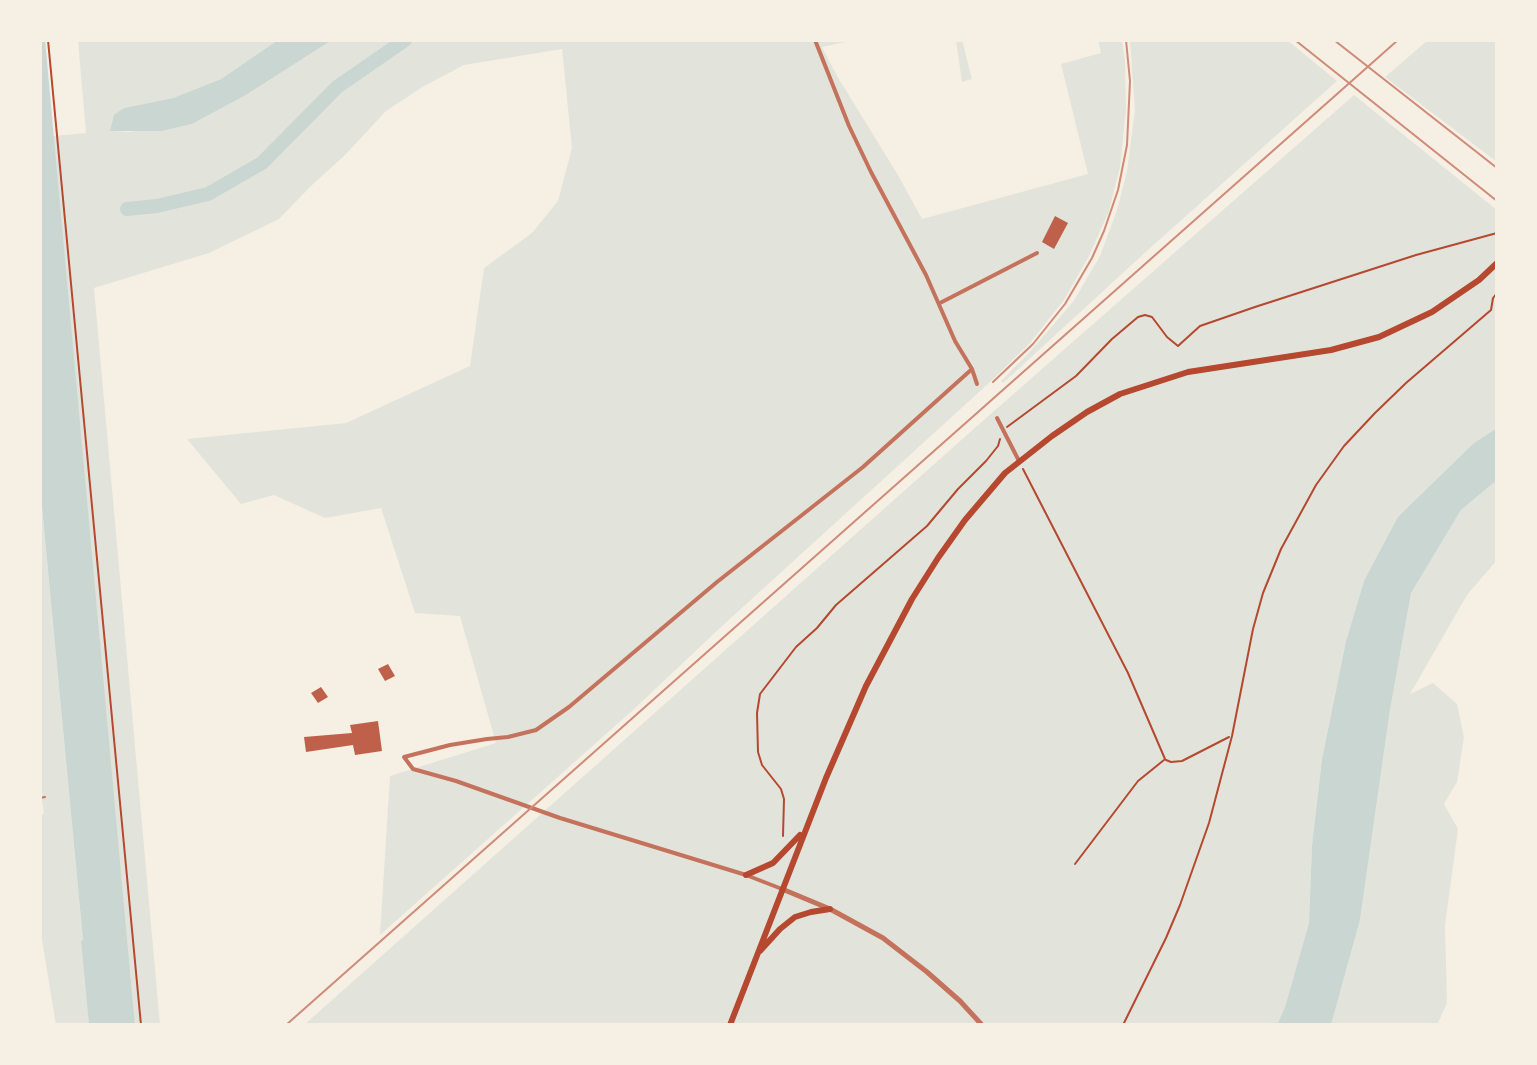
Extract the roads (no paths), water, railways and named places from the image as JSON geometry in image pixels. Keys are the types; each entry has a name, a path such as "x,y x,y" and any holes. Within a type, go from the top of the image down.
{"main road":[{"path":"730,1025 805,830 866,686 912,599 965,520 992,487 1019,461 1087,412 1120,394 1188,372 1331,350 1379,337 1432,312 1479,280 1497,263"},
{"path":"746,875 773,863 805,830"},
{"path":"757,954 795,917 830,909"}],"street":[{"path":"815,40 849,126 940,303 977,384"},
{"path":"940,303 1037,253"},
{"path":"972,369 863,467 717,582 569,707 536,730 450,745 404,757 413,769 746,875 830,909 898,949 960,1001 982,1025"},
{"path":"997,418 1019,461"}],"lane":[{"path":"40,798 45,797"}],"waterway":[{"path":"127,209 157,206 208,194 262,163 337,87 405,40"}],"railway":[{"path":"993,382 1033,344 1065,304 1104,231 1118,190 1127,145 1130,81 1126,40"},
{"path":"1295,40 1497,201"},
{"path":"1334,40 1497,168"},
{"path":"286,1025 1398,40"}]}
